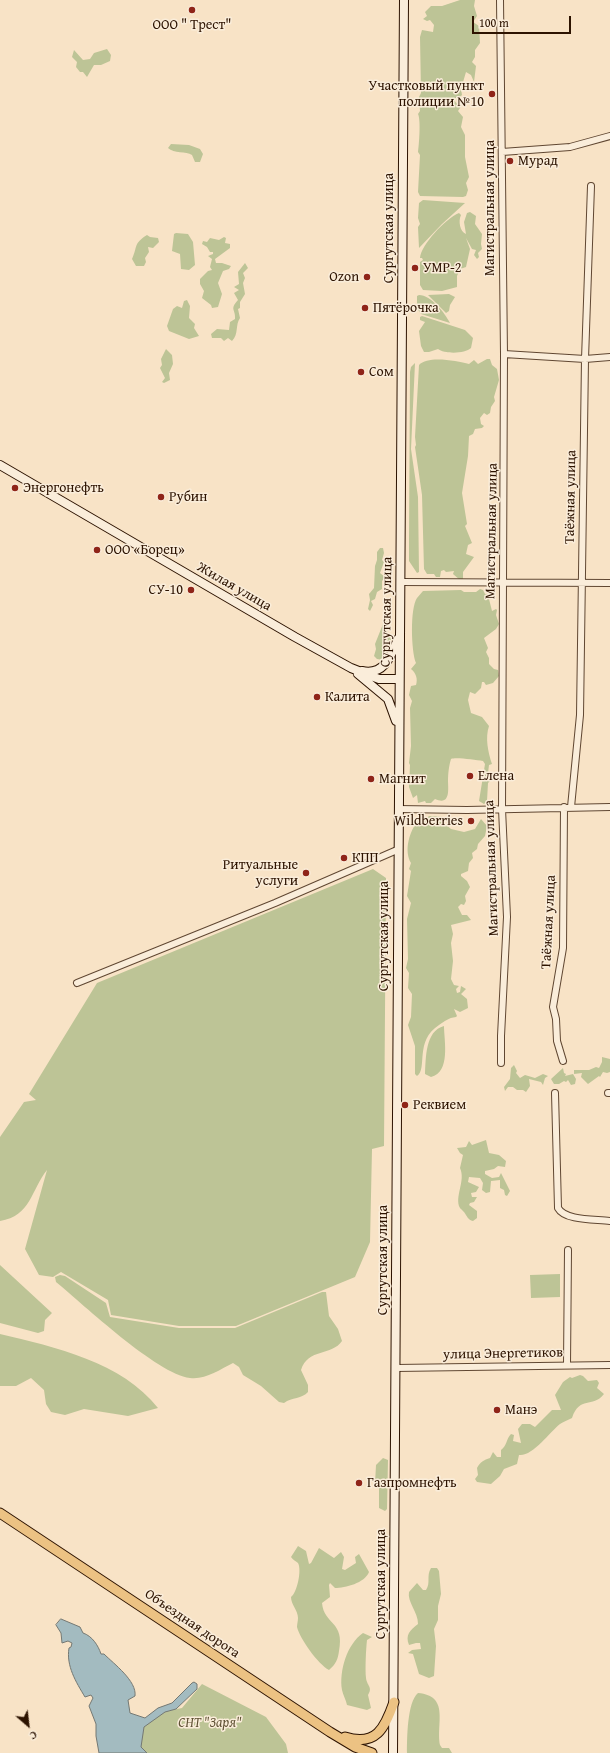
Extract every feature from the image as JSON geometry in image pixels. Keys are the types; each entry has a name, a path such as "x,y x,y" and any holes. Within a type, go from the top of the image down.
{"main road":[{"name":"Сургутская улица","path":"393,1753 396,1368 397,850 401,582 404,0"},
{"name":"Жилая улица","path":"0,465 295,637 351,668 379,679 399,679"},
{"path":"351,668 369,672 382,668 391,656 400,633"},
{"path":"351,668 388,699 398,731"},
{"name":"Объездная дорога","path":"0,1513 330,1732 354,1747 372,1753"},
{"path":"330,1732 359,1740 373,1737 386,1725 394,1702"},
{"path":"330,1732 358,1753"}],"street":[{"name":"Магистральная улица","path":"500,0 504,354 502,809 507,917 501,1063"},
{"path":"502,152 570,147 610,136"},
{"name":"Таёжная улица","path":"571,807 580,715 585,359 591,186"},
{"path":"504,354 585,359 610,358"},
{"path":"401,582 610,583"},
{"name":"Таёжная улица","path":"563,1061 557,1041 556,1020 553,1007 562,948 564,807"},
{"path":"398,809 610,807"},
{"path":"77,983 275,903 397,850"},
{"path":"555,1093 558,1208 560,1212 569,1217 610,1221"},
{"path":"567,1365 568,1250"},
{"name":"улица Энергетиков","path":"396,1368 610,1365"}],"green space":[{"path":"460,0 475,0 474,6 477,16 473,22 479,26 480,43 475,50 475,57 472,62 476,66 474,82 471,75 466,72 461,89 462,95 454,100 457,104 462,105 458,111 463,117 461,127 465,135 465,157 469,177 466,183 468,190 466,196 463,197 420,196 418,192 420,155 418,152 420,127 418,114 420,111 419,97 421,93 420,37 422,30 433,32 434,25 430,20 427,21 423,19 427,16 425,12 431,6 442,6"},
{"path":"107,49 111,55 110,61 101,65 94,65 87,77 76,67 77,62 72,57 74,50 83,60 90,59 94,53"},
{"path":"171,144 189,145 200,149 203,154 200,162 195,162 192,155 171,150 168,148"},
{"path":"423,200 465,203 419,248 419,203"},
{"path":"470,212 476,216 475,224 482,234 482,249 478,253 479,257 477,259 474,255 476,250 472,249 466,238 470,249 466,267 460,269 457,276 457,287 442,291 423,290 420,285 420,262 423,260 420,258 425,246 441,226 459,213 461,215 461,229 466,234 464,222 467,213"},
{"path":"174,234 188,234 193,242 195,265 189,270 181,269 180,254 172,251"},
{"path":"147,235 158,238 159,242 153,248 148,247 149,252 145,258 146,262 144,266 136,266 132,259 136,246"},
{"path":"224,237 226,238 225,243 230,244 230,248 215,259 216,263 231,266 229,269 223,271 218,283 222,294 218,307 212,308 211,305 202,298 204,291 200,284 200,279 208,271 212,270 210,267 212,259 208,256 213,254 213,252 210,252 207,247 202,244 203,241 207,242 210,238 219,240"},
{"path":"245,263 248,268 243,273 245,278 243,283 245,294 240,302 240,308 238,309 240,318 236,335 232,341 228,338 224,341 221,338 212,338 211,334 217,329 229,330 230,322 235,319 233,308 238,300 234,293 239,290 234,287 239,284 238,272"},
{"path":"449,294 455,297 450,305 449,311 446,313 428,295"},
{"path":"419,295 433,301 445,314 450,323 421,314 417,308 417,296"},
{"path":"187,300 190,306 189,318 195,324 194,328 199,336 189,339 169,331 167,326 173,309 177,306 182,308 184,301"},
{"path":"422,316 465,330 473,338 471,348 454,353 441,351 438,349 424,352 421,346 419,331 425,322 420,320 420,317"},
{"path":"166,349 172,355 173,364 169,373 170,380 164,383 162,382 165,378 160,368 162,365 161,359"},
{"path":"436,359 469,364 474,360 478,364 490,359 492,365 497,369 499,380 494,397 495,401 491,407 490,413 487,415 484,413 480,418 481,424 484,426 482,428 475,429 473,434 469,436 468,456 462,493 467,524 465,526 472,543 468,545 466,554 474,557 463,572 463,580 460,580 453,574 454,571 441,571 440,577 436,577 434,574 427,574 424,569 422,495 415,447 419,365 423,362"},
{"path":"415,363 411,449 418,497 419,572 417,573 409,561 410,372 411,367"},
{"path":"380,548 383,548 384,553 382,560 384,562 380,573 385,577 382,581 382,589 377,592 375,599 371,601 373,605 370,611 368,609 370,600 369,594 374,588 377,552"},
{"path":"480,589 488,595 492,611 497,610 496,615 499,624 496,629 484,638 488,648 486,652 489,658 489,664 494,669 498,670 499,676 493,683 486,685 482,682 481,688 475,694 470,692 468,700 471,713 482,717 489,726 487,735 489,755 492,764 489,765 488,773 491,780 488,783 487,801 484,804 479,801 485,764 483,761 457,758 451,759 450,761 448,796 444,800 440,801 435,799 431,803 426,803 425,801 418,803 417,795 413,798 409,787 411,746 410,708 412,701 409,695 411,686 416,685 417,681 415,674 411,669 416,663 413,649 412,630 415,603 423,591 461,590 464,592 476,592"},
{"path":"385,619 389,624 387,634 391,638 391,643 387,648 390,650 390,653 383,660 377,659 374,656 376,649 375,644"},
{"path":"429,816 443,817 445,824 451,829 464,832 475,829 481,819 487,826 485,836 478,844 477,849 472,853 473,858 469,863 468,871 461,874 470,887 465,896 466,901 464,905 461,904 458,907 462,915 467,915 471,920 451,925 453,934 451,943 453,961 451,979 454,985 459,986 456,989 457,993 460,992 461,986 466,989 461,994 467,999 468,1008 460,1012 454,1009 457,1016 456,1017 447,1020 431,1031 424,1046 422,1067 417,1076 415,1074 415,1046 408,1025 411,1017 412,994 408,988 409,973 406,968 408,959 407,919 411,903 407,896 411,871 409,869 411,863 408,853 408,843 411,832 416,823 425,820"},
{"path":"373,869 386,878 384,1146 372,1149 370,1242 355,1277 236,1326 179,1326 111,1315 108,1300 61,1272 53,1277 39,1275 25,1249 47,1170 24,1208 18,1214 0,1221 0,1137 24,1102 36,1100 29,1094 97,983"},
{"path":"444,1026 444,1063 437,1074 431,1077 425,1074 428,1046 433,1033"},
{"path":"602,1057 610,1059 610,1072 603,1072 600,1077 599,1076 588,1084 581,1077 582,1073 574,1074 574,1070 589,1070 596,1067 599,1068 602,1062"},
{"path":"514,1065 517,1071 516,1073 520,1078 525,1075 535,1078 543,1074 548,1076 545,1078 543,1085 541,1082 529,1079 530,1086 526,1092 523,1090 517,1090 513,1087 508,1087 505,1091 504,1087 510,1079 511,1068"},
{"path":"563,1068 564,1073 566,1074 565,1076 573,1074 576,1079 575,1084 571,1085 568,1080 559,1084 554,1084 551,1079"},
{"path":"486,1140 489,1153 499,1155 506,1161 505,1167 498,1166 494,1169 485,1171 485,1174 492,1178 499,1177 501,1173 510,1191 507,1196 505,1195 504,1190 500,1188 500,1180 491,1181 490,1192 486,1193 482,1190 483,1183 480,1178 469,1177 468,1182 479,1187 476,1192 471,1193 472,1197 477,1197 474,1202 470,1203 469,1205 477,1211 477,1218 473,1221 468,1218 460,1208 459,1204 458,1199 462,1178 460,1168 463,1155 457,1148 466,1147 469,1141 472,1145"},
{"path":"0,1265 52,1313 45,1320 44,1331 38,1333 0,1323"},
{"path":"560,1274 560,1297 531,1298 530,1275"},
{"path":"60,1275 65,1276 106,1303 110,1317 179,1328 235,1328 322,1292 326,1292 329,1316 338,1329 342,1341 338,1346 314,1355 304,1363 301,1370 308,1385 308,1392 306,1394 284,1403 279,1402 261,1386 243,1375 239,1367 233,1363 212,1374 196,1378 176,1374 159,1365 121,1337 56,1282 55,1277"},
{"path":"0,1334 65,1351 107,1368 126,1379 143,1392 158,1408 128,1416 84,1409 65,1415 51,1412 46,1404 44,1390 31,1378 16,1386 0,1386"},
{"path":"580,1375 588,1381 597,1380 599,1383 597,1388 604,1394 595,1401 582,1404 575,1411 572,1418 560,1424 535,1448 524,1455 519,1455 517,1464 504,1469 500,1476 491,1484 477,1482 475,1479 478,1475 477,1468 484,1460 490,1458 493,1452 497,1457 501,1457 501,1450 511,1434 514,1435 513,1441 521,1443 518,1429 522,1424 530,1424 535,1427 552,1410 561,1410 555,1395 563,1382 570,1377 572,1378"},
{"path":"383,1458 388,1460 387,1509 385,1511 379,1508 379,1488 375,1484 376,1465"},
{"path":"298,1546 306,1551 309,1564 319,1548 334,1558 341,1552 344,1557 342,1569 345,1570 356,1563 355,1557 359,1554 369,1572 367,1576 359,1582 349,1586 335,1588 330,1583 329,1585 330,1597 322,1603 326,1616 337,1628 340,1641 339,1654 335,1663 329,1670 310,1651 297,1627 298,1615 292,1603 291,1597 297,1586 299,1566 298,1563 291,1557"},
{"path":"431,1568 437,1568 439,1571 441,1594 438,1606 438,1620 434,1629 436,1646 434,1676 429,1678 419,1674 413,1654 408,1653 412,1650 421,1649 420,1643 409,1645 408,1636 418,1624 418,1620 410,1600 409,1592 417,1583 423,1590 426,1590"},
{"path":"363,1633 372,1637 367,1640 366,1648 366,1678 370,1688 368,1695 371,1708 367,1710 347,1705 342,1692 341,1683 345,1658 357,1638"},
{"name":"СНТ \"Заря\"","path":"202,1684 266,1717 286,1744 288,1753 146,1753 137,1746 140,1724 156,1713 182,1708"},
{"path":"418,1693 428,1695 434,1699 438,1705 440,1712 440,1745 442,1748 449,1748 452,1753 407,1753 410,1713 414,1698"}],"water":[{"path":"61,1619 80,1627 83,1633 94,1641 101,1654 104,1654 129,1679 135,1690 135,1696 128,1700 130,1713 145,1718 158,1708 172,1703 192,1683 194,1682 197,1684 197,1689 176,1709 165,1712 144,1727 141,1747 147,1753 99,1753 96,1736 96,1724 89,1706 93,1698 91,1695 85,1697 72,1674 68,1655 69,1648 71,1647 72,1643 68,1641 62,1643 61,1633 56,1625"}],"place":[{"name":"ООО \" Трест\"","path":"192,10"},
{"name":"Участковый пункт полиции №10","path":"492,94"},
{"name":"Мурад","path":"510,161"},
{"name":"УМР-2","path":"415,268"},
{"name":"Ozon","path":"367,277"},
{"name":"Пятёрочка","path":"365,308"},
{"name":"Сом","path":"361,372"},
{"name":"Энергонефть","path":"15,488"},
{"name":"Рубин","path":"161,497"},
{"name":"ООО «Борец»","path":"97,550"},
{"name":"СУ-10","path":"191,590"},
{"name":"Калита","path":"317,697"},
{"name":"Елена","path":"470,776"},
{"name":"Магнит","path":"371,779"},
{"name":"Wildberries","path":"471,821"},
{"name":"КПП","path":"344,858"},
{"name":"Ритуальные услуги","path":"306,873"},
{"name":"Реквием","path":"405,1105"},
{"name":"Манэ","path":"497,1410"},
{"name":"Газпромнефть","path":"359,1483"}]}
